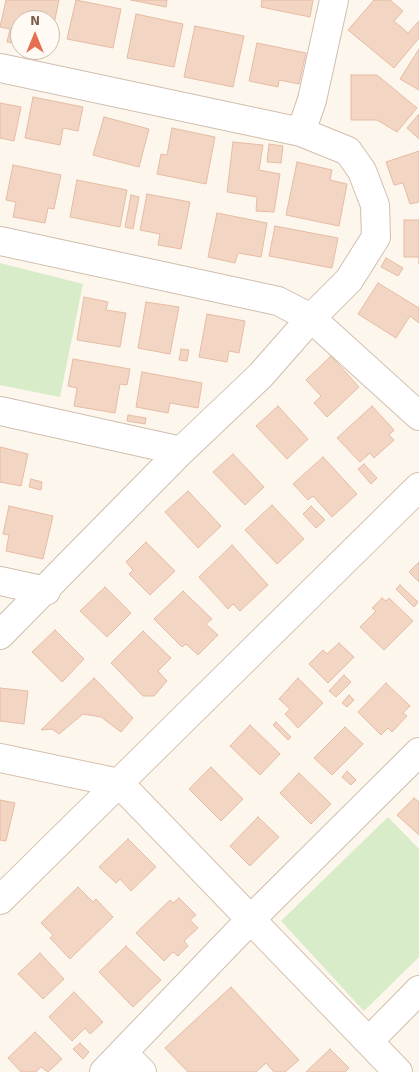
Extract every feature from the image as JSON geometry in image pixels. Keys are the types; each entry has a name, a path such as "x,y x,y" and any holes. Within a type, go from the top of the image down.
{"street":[{"path":"302,132 312,100 334,0"},
{"path":"0,68 302,132 348,151 362,171 375,205 376,237 349,280 311,318 261,376 181,452 46,591 0,635"},
{"path":"0,240 278,300 311,318 419,416"},
{"path":"0,411 181,452"},
{"path":"2,895 119,783 419,486"},
{"path":"0,581 46,591"},
{"path":"142,1072 113,1063 251,919 419,752"},
{"path":"0,758 119,783 398,1072"},
{"path":"369,1040 419,990"}],"green space":[{"path":"0,263 83,284 60,397 0,385"},
{"path":"388,817 419,849 419,957 364,1011 281,921"}],"building":[{"path":"6,0 59,0 57,10 10,10 10,29 0,27"},
{"path":"76,0 121,9 113,48 67,39"},
{"path":"131,0 167,0 166,7"},
{"path":"262,0 313,0 310,17 261,7"},
{"path":"374,0 390,0 403,11 394,21 408,33 419,21 419,38 394,68 348,30"},
{"path":"136,14 183,24 174,67 127,58"},
{"path":"195,26 244,36 233,87 184,77"},
{"path":"10,29 10,42 7,42"},
{"path":"257,43 306,53 299,84 279,80 278,87 249,81"},
{"path":"419,49 419,90 400,79"},
{"path":"351,75 377,75 417,108 397,132 377,120 351,120"},
{"path":"33,97 83,107 78,131 63,128 60,145 25,138"},
{"path":"0,103 21,107 14,141 0,138"},
{"path":"419,116 419,139 407,128"},
{"path":"104,117 149,129 139,167 93,155"},
{"path":"172,128 215,137 206,184 157,174 161,154 167,155"},
{"path":"233,142 263,145 259,170 280,174 274,212 256,211 257,197 227,192"},
{"path":"269,144 283,146 281,163 267,162"},
{"path":"419,151 419,202 410,204 403,183 394,185 386,162"},
{"path":"297,162 332,170 330,180 347,184 339,226 286,215"},
{"path":"13,165 61,175 54,209 48,208 45,223 13,217 16,202 6,200"},
{"path":"77,180 127,190 120,227 70,217"},
{"path":"147,194 190,202 181,249 158,245 160,234 140,230"},
{"path":"131,195 139,197 133,229 125,227"},
{"path":"217,213 267,223 261,257 238,253 235,263 208,257"},
{"path":"404,220 419,220 419,257 404,257"},
{"path":"275,226 338,238 332,268 269,256"},
{"path":"386,258 403,268 398,276 381,267"},
{"path":"378,283 419,308 419,323 410,316 396,338 358,314"},
{"path":"84,297 108,302 106,310 126,313 120,347 77,340"},
{"path":"146,302 179,307 170,354 138,348"},
{"path":"207,314 245,321 239,353 229,351 227,362 199,357"},
{"path":"181,349 189,350 187,361 179,360"},
{"path":"331,356 359,387 327,417 314,403 321,396 306,380"},
{"path":"73,359 130,369 127,385 120,384 115,413 74,406 77,388 68,386"},
{"path":"142,372 202,383 198,408 170,403 168,413 136,407"},
{"path":"278,406 308,439 287,459 256,426"},
{"path":"372,406 394,430 389,435 394,440 374,458 370,453 360,462 337,438"},
{"path":"128,415 146,418 145,424 127,421"},
{"path":"0,447 28,454 21,486 0,482"},
{"path":"233,454 264,487 245,505 213,472"},
{"path":"323,457 357,494 332,517 313,496 308,500 293,484"},
{"path":"364,464 377,478 371,484 358,469"},
{"path":"31,479 42,482 41,490 29,487"},
{"path":"188,491 221,526 198,548 165,512"},
{"path":"272,505 304,539 277,564 245,530"},
{"path":"9,506 53,516 43,559 6,551 9,535 3,534"},
{"path":"311,506 325,520 316,528 303,514"},
{"path":"146,542 175,571 150,595 129,574 133,570 126,562"},
{"path":"232,545 268,585 240,611 233,604 228,609 199,577"},
{"path":"419,562 419,582 409,572"},
{"path":"400,585 418,602 414,607 396,589"},
{"path":"105,587 131,613 107,637 80,611"},
{"path":"183,591 212,619 206,624 218,635 198,655 186,644 182,647 154,619"},
{"path":"382,598 386,601 389,598 413,621 384,650 360,627 376,611 372,608"},
{"path":"55,630 84,659 62,682 32,652"},
{"path":"143,631 171,658 158,671 167,681 154,696 143,696 111,663"},
{"path":"339,643 354,657 328,683 309,664 323,650 327,654"},
{"path":"344,675 351,682 336,697 329,691"},
{"path":"94,678 133,718 121,732 101,717 83,714 59,734 52,729 41,730"},
{"path":"298,678 323,703 298,728 285,714 290,709 279,699"},
{"path":"386,683 410,706 403,713 407,716 392,732 388,728 381,735 358,712"},
{"path":"0,688 28,691 24,724 0,721"},
{"path":"349,695 354,700 347,707 342,703"},
{"path":"276,722 291,737 288,740 273,725"},
{"path":"250,725 280,754 260,775 230,746"},
{"path":"345,727 363,744 332,775 314,758"},
{"path":"211,767 243,799 221,821 189,789"},
{"path":"347,771 356,780 351,785 342,777"},
{"path":"299,773 331,804 311,824 280,793"},
{"path":"414,798 419,802 419,835 397,815"},
{"path":"0,800 15,803 6,841 0,840"},
{"path":"258,817 279,837 250,866 230,846"},
{"path":"128,839 156,867 131,891 120,879 116,883 99,867"},
{"path":"78,887 93,902 96,899 113,917 70,959 50,938 53,935 41,923"},
{"path":"179,898 196,915 190,920 198,928 184,941 188,946 178,956 173,952 164,961 136,933 170,900 173,903"},
{"path":"126,946 161,980 133,1007 99,972"},
{"path":"40,953 64,979 43,999 18,974"},
{"path":"231,987 299,1060 285,1072 274,1072 266,1063 256,1072 188,1072 165,1048"},
{"path":"74,992 103,1022 90,1034 85,1028 72,1041 49,1017"},
{"path":"35,1032 62,1059 48,1072 41,1067 36,1072 21,1072 8,1058"},
{"path":"80,1043 89,1052 83,1059 73,1049"},
{"path":"330,1049 349,1068 345,1072 306,1072"}]}
